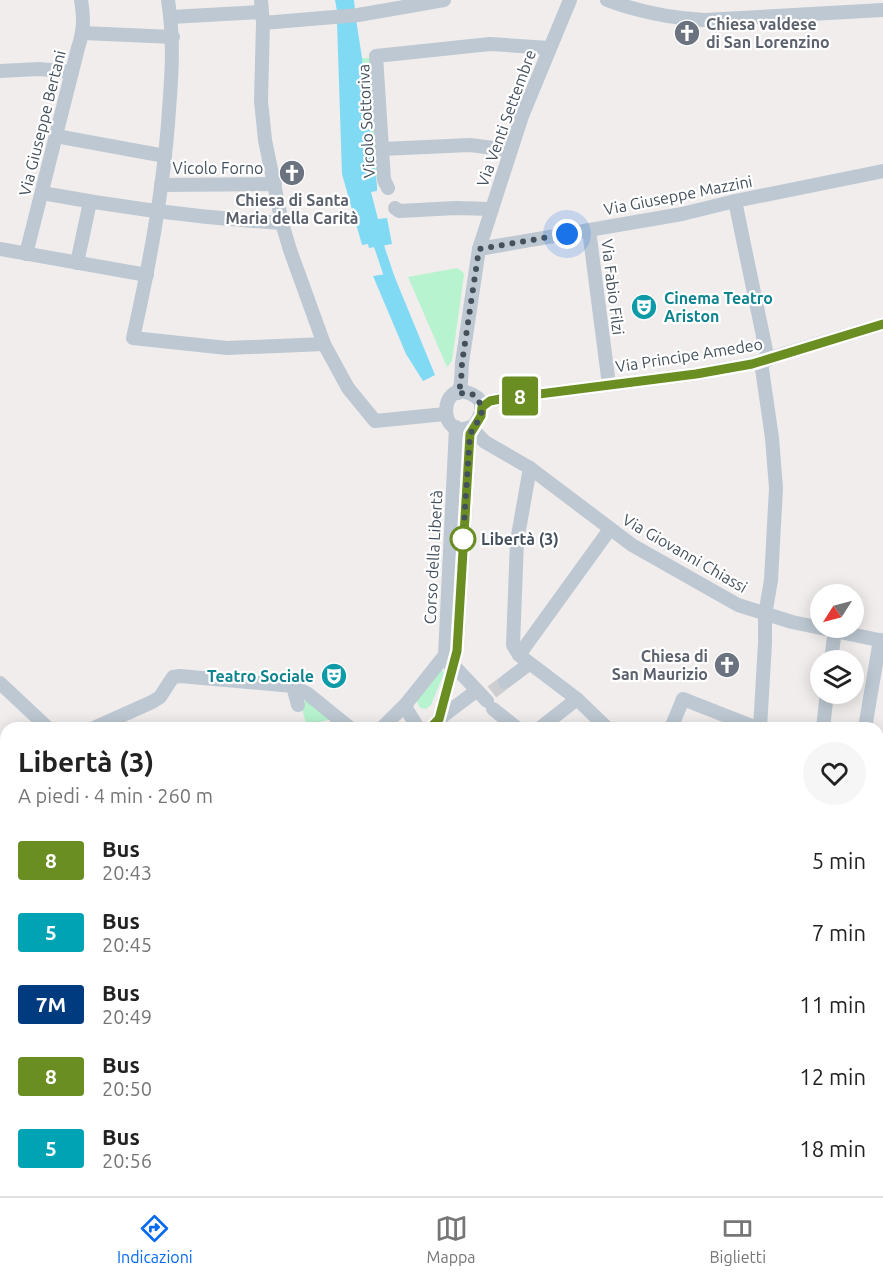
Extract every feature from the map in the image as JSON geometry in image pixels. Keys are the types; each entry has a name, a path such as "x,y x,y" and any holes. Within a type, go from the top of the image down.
{"street":[{"name":"Via Giuseppe Bertani","path":"26,254 83,33 81,0"},
{"path":"168,0 173,37 165,156 158,213 133,338 227,348 324,344"},
{"path":"171,17 262,12 338,17 418,2 444,0"},
{"name":"Via Venti Settembre","path":"458,393 479,249 522,116 570,0"},
{"path":"607,0 656,15 704,20 883,10"},
{"path":"262,12 261,101 265,140 282,224 324,344 348,387 375,421 445,414"},
{"path":"83,33 173,37"},
{"name":"Vicolo Sottoriva","path":"388,188 384,180 376,56 490,44 549,48"},
{"path":"0,71 39,69 72,72"},
{"path":"56,136 165,156"},
{"path":"382,149 470,144 510,150"},
{"name":"Via Giuseppe Mazzini","path":"479,249 682,214 883,171"},
{"name":"Vicolo Forno","path":"161,185 275,184"},
{"path":"42,193 158,213 282,224"},
{"path":"735,201 765,361 776,488 771,580 765,615 759,722"},
{"path":"77,263 90,202"},
{"path":"395,208 399,211 492,209"},
{"name":"Via Fabio Filzi","path":"589,230 609,385"},
{"path":"0,249 147,275"},
{"name":"Via Principe Amedeo","path":"482,407 495,399 696,374 765,361 883,324"},
{"path":"461,461 473,426 481,416 482,407 472,394 458,393 446,403 445,414 448,421 464,429 473,426"},
{"name":"Via Giovanni Chiassi","path":"473,426 479,436 492,447 530,468 632,545 738,605 765,615 810,625"},
{"path":"456,427 461,461"},
{"name":"Corso della Libertà","path":"435,722 449,660 461,461"},
{"path":"530,468 516,541 513,645 524,660 577,699 601,722"},
{"path":"506,682 524,660 558,603 610,529"},
{"name":"Via Giovanni Chiassi","path":"864,636 882,640"},
{"path":"866,722 882,640"},
{"path":"388,722 449,660 511,722"},
{"path":"106,722 160,697 173,677 180,676 293,686 308,694 343,722"},
{"path":"0,683 42,722"},
{"path":"293,686 298,705"},
{"path":"437,722 486,698"},
{"path":"548,722 577,699"},
{"path":"673,722 683,699 743,722"},
{"path":"406,704 414,722"},
{"path":"824,722 826,704"}],"green space":[{"path":"362,58 371,58 382,178 376,179"},
{"path":"457,268 464,275 452,361 447,367 408,277"},
{"path":"441,668 444,673 431,705 426,709 420,708 416,699"},
{"path":"307,700 334,718 320,722 306,722 300,703"}],"water":[{"path":"335,0 354,0 355,10 337,11"},
{"path":"356,19 377,186 377,191 371,192 378,219 387,218 392,244 369,248 368,244 362,245 342,174 337,22"},
{"path":"393,273 435,375 423,381 406,354 373,276"}],"waterway":[{"path":"375,234 393,288"}],"tunnel":[{"path":"492,692 505,682"}],"bus line":[{"name":"8","path":"436,722 439,719 457,651 470,434 481,416 482,407 490,401 500,399 696,374 752,364 883,324"}],"place":[{"name":"Chiesa valdese di San Lorenzino","path":"687,33"},
{"name":"Chiesa di Santa Maria della Carità","path":"292,173"},
{"name":"Cinema Teatro Ariston","path":"644,307"},
{"name":"Libertà (3)","path":"463,539"},
{"name":"Chiesa di San Maurizio","path":"727,665"},
{"name":"Teatro Sociale","path":"334,676"}],"route":[{"path":"463,539 470,434 481,416 482,409 478,399 472,394 458,393 479,249 567,234"}]}
